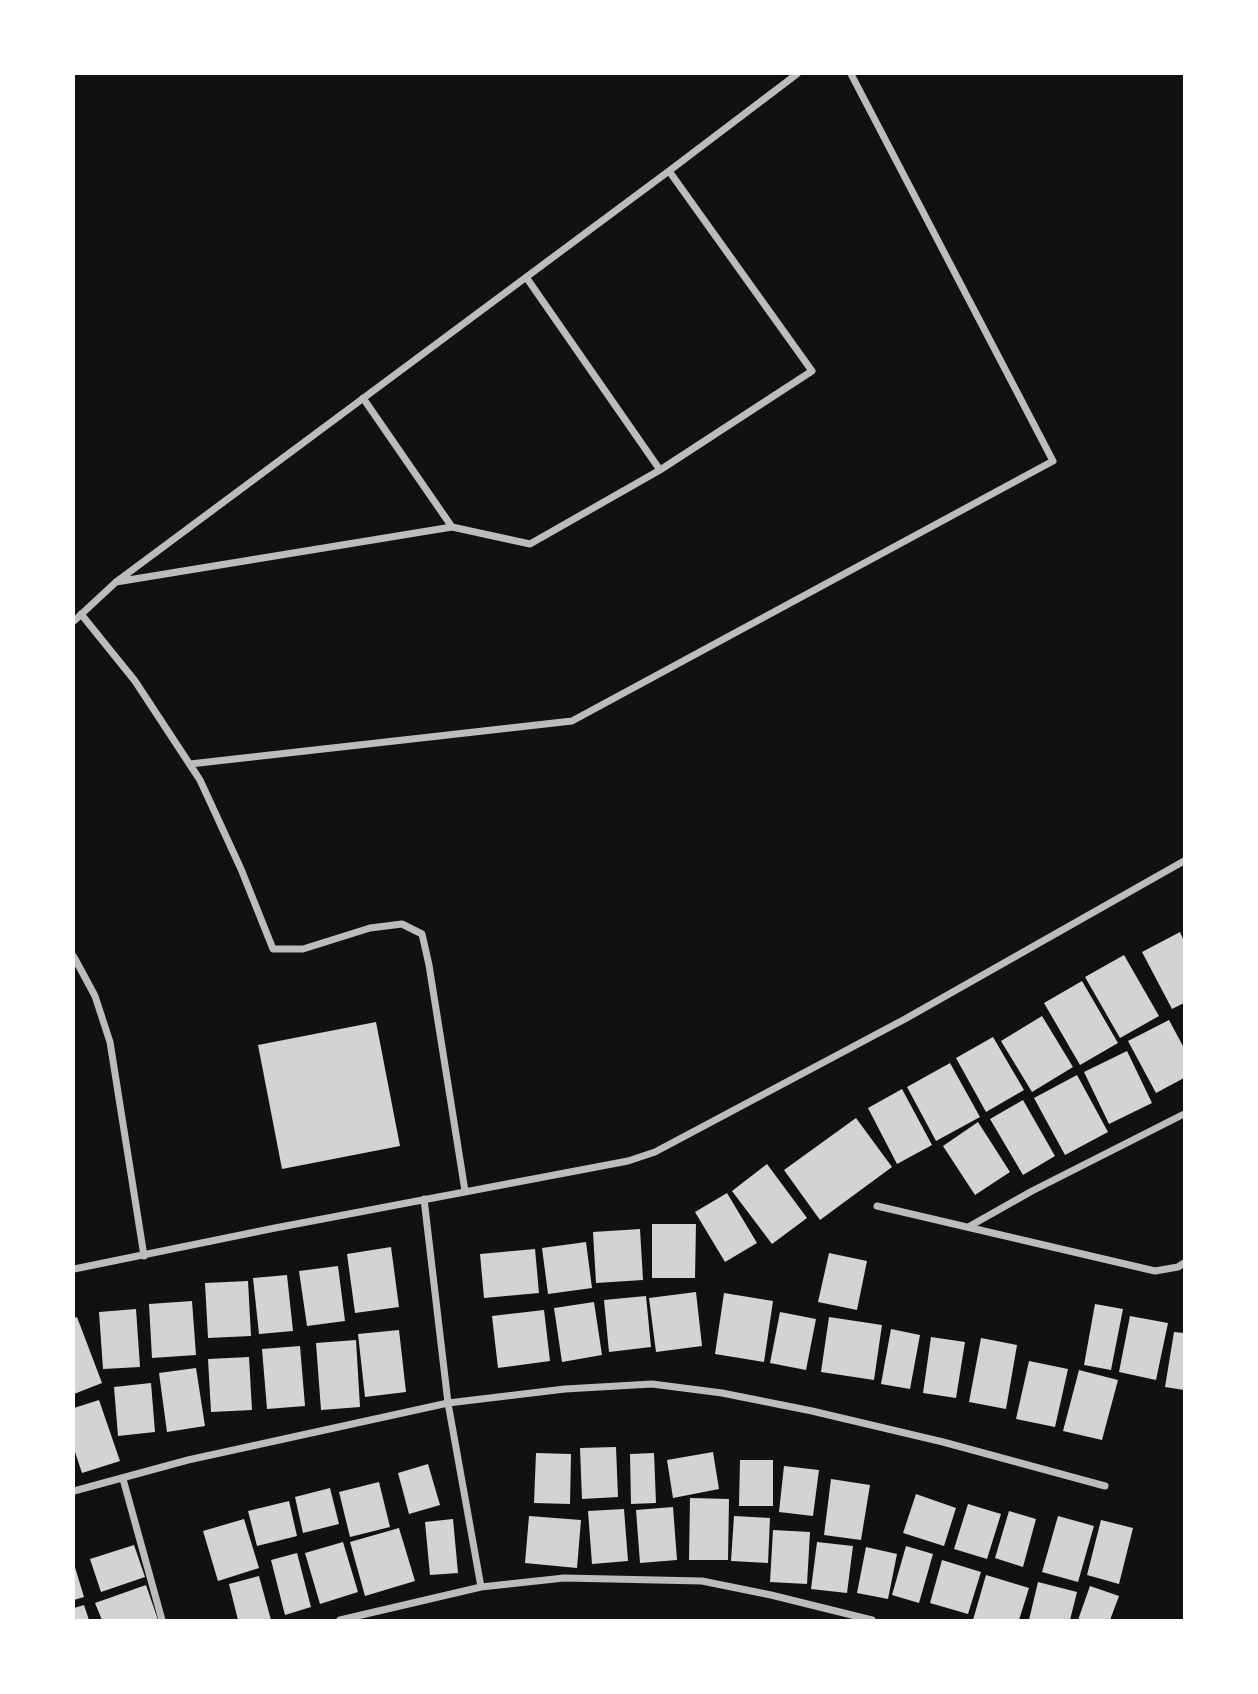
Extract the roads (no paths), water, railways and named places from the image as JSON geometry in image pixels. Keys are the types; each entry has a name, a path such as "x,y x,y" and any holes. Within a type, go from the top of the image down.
{"street":[{"path":"74,621 116,582 797,74"},
{"path":"190,764 572,721 1053,461 851,74"},
{"path":"116,582 452,527 530,544 660,470 812,371 669,172"},
{"path":"526,276 660,470"},
{"path":"363,398 452,527"},
{"path":"81,614 135,681 200,780 241,869 273,949 303,949 370,928 402,924 422,934 465,1191"},
{"path":"74,1269 628,1161 655,1152 905,1019 1185,860"},
{"path":"74,957 95,996 110,1042 144,1256"},
{"path":"970,1226 1032,1191 1185,1114"},
{"path":"424,1199 448,1403 481,1587"},
{"path":"877,1206 1155,1271 1185,1263"},
{"path":"74,1491 201,1457 448,1403 565,1389 652,1384 722,1393 812,1411 943,1442 1105,1486"},
{"path":"123,1479 162,1620"},
{"path":"340,1620 481,1587 564,1578 702,1581 872,1620"}]}
